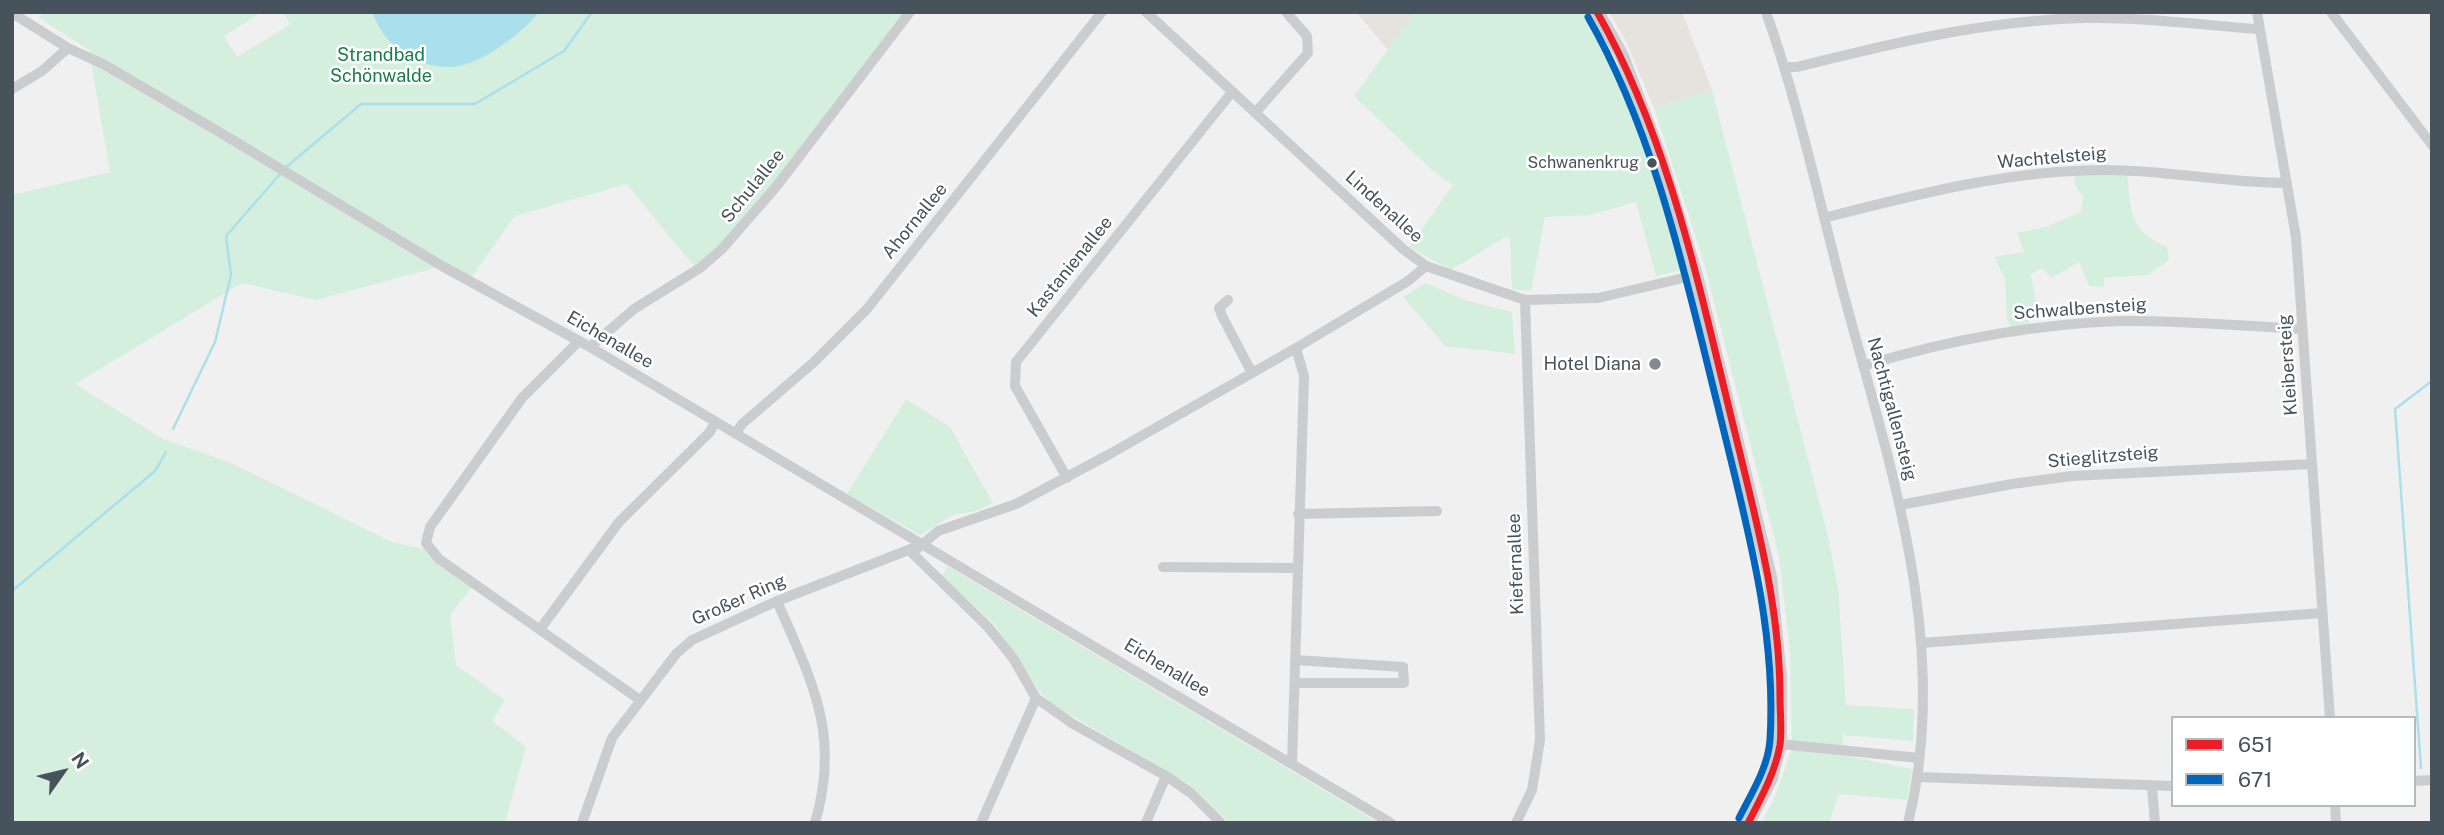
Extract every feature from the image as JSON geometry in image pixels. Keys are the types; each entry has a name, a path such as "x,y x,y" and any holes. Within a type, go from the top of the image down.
{"main road":[{"path":"1597,12 1622,56 1644,109 1696,275 1770,577 1780,677 1780,744 1771,778 1748,823"}],"street":[{"name":"Schulallee","path":"590,347 634,309 700,268 722,249 776,187 910,12"},
{"name":"Ahornallee","path":"736,433 867,309 1102,12"},
{"name":"Lindenallee","path":"1146,12 1403,249 1426,266 1525,300 1598,298 1696,275"},
{"path":"1255,113 1308,52 1307,36 1286,12"},
{"name":"Nachtigallensteig","path":"1766,12 1784,67 1900,505 1916,590 1921,643 1919,758 1918,777 1908,823"},
{"name":"Kleibersteig","path":"2257,12 2296,237 2330,716"},
{"path":"2331,12 2432,145"},
{"name":"Eichenallee","path":"12,13 442,266 590,347 1391,823"},
{"path":"1784,67 1797,68 1922,37 2037,20 2135,19 2258,29"},
{"path":"12,89 42,71 68,48"},
{"name":"Kastanienallee","path":"1067,478 1015,386 1016,362 1231,92"},
{"name":"Wachtelsteig","path":"1824,218 1966,184 2053,172 2160,171 2287,183"},
{"name":"Großer Ring","path":"582,823 612,738 676,654 692,640 886,556 924,545 938,531 996,513 1067,478 1296,348 1408,281 1426,266"},
{"path":"1228,300 1219,308 1252,373"},
{"name":"Kiefernallee","path":"1516,823 1532,790 1540,740 1525,300"},
{"name":"Schwalbensteig","path":"1863,366 1947,342 2063,325 2170,322 2302,329"},
{"path":"579,341 522,398 426,535 429,550 640,700"},
{"path":"1292,762 1304,376 1296,348"},
{"path":"541,628 619,522 710,432 715,422"},
{"name":"Stieglitzsteig","path":"1900,505 1999,486 2073,476 2312,464"},
{"path":"1298,514 1437,511"},
{"path":"924,545 912,553 989,627 1013,658 1036,698 1073,724 1166,776 1191,793 1221,823"},
{"path":"1163,567 1297,568"},
{"path":"777,601 817,697 826,734 825,774 815,823"},
{"path":"1921,643 2322,613"},
{"path":"1295,683 1404,683 1403,667 1296,660"},
{"path":"981,823 1036,698"},
{"path":"1780,744 1919,758"},
{"path":"1146,823 1166,776"},
{"path":"1918,777 2152,788 2171,786"},
{"path":"2152,788 2155,823"}],"shaded area":[{"path":"1356,12 1415,12 1388,50"},
{"path":"1609,12 1682,12 1712,90 1654,108 1625,39"}],"green space":[{"name":"Strandbad Schönwalde","path":"42,12 262,12 224,36 237,57 290,24 283,12 372,12 377,26 517,32 539,12 906,12 776,187 700,268 691,263 627,184 515,216 469,281 442,266 316,300 242,283 75,384 163,439 229,462 392,542 429,550 475,583 450,615 456,665 505,700 492,721 526,747 505,823 12,823 12,195 110,172 89,50 39,18"},
{"path":"1415,12 1587,12 1605,42 1633,105 1686,269 1656,276 1636,202 1590,215 1545,217 1531,291 1512,289 1510,240 1507,236 1451,270 1409,247 1453,185 1434,172 1354,96"},
{"path":"1712,90 1827,532 1838,588 1846,705 1914,709 1913,741 1843,735 1842,755 1912,769 1907,800 1839,794 1829,823 1761,823 1776,794 1792,748 1790,652 1779,557 1704,263 1654,108"},
{"path":"2127,172 2131,208 2138,226 2167,247 2169,260 2148,275 2104,278 2104,287 2089,286 2079,262 2052,278 2042,268 2031,274 2037,309 2025,328 2011,329 2007,320 2005,279 1994,257 2024,252 2017,233 2048,226 2081,212 2083,197 2075,185 2074,173"},
{"path":"1426,283 1465,300 1512,312 1515,354 1445,346 1403,297"},
{"path":"906,399 950,427 993,503 976,511 953,515 920,535 847,494"},
{"path":"947,566 1379,823 1230,823 1190,785 1050,703 995,625 942,576"}],"water":[{"path":"372,12 539,12 500,47 475,61 452,67 426,64 403,53 384,35"}],"waterway":[{"path":"285,168 361,104 475,104 564,51 592,12"},
{"path":"173,429 215,342 231,275 226,236 281,173"},
{"path":"2421,768 2395,409 2432,381"},
{"path":"12,591 155,471 166,452"}],"transit line":[{"name":"651","path":"1597,12 1644,112 1680,217 1751,498 1771,596 1779,663 1781,739 1771,775 1748,823"},
{"name":"671","path":"1588,17 1632,110 1666,207 1738,489 1756,572 1768,655 1770,740 1762,771 1739,818"}],"place":[{"name":"Schwanenkrug","path":"1652,163"},
{"name":"Hotel Diana","path":"1655,364"}]}
